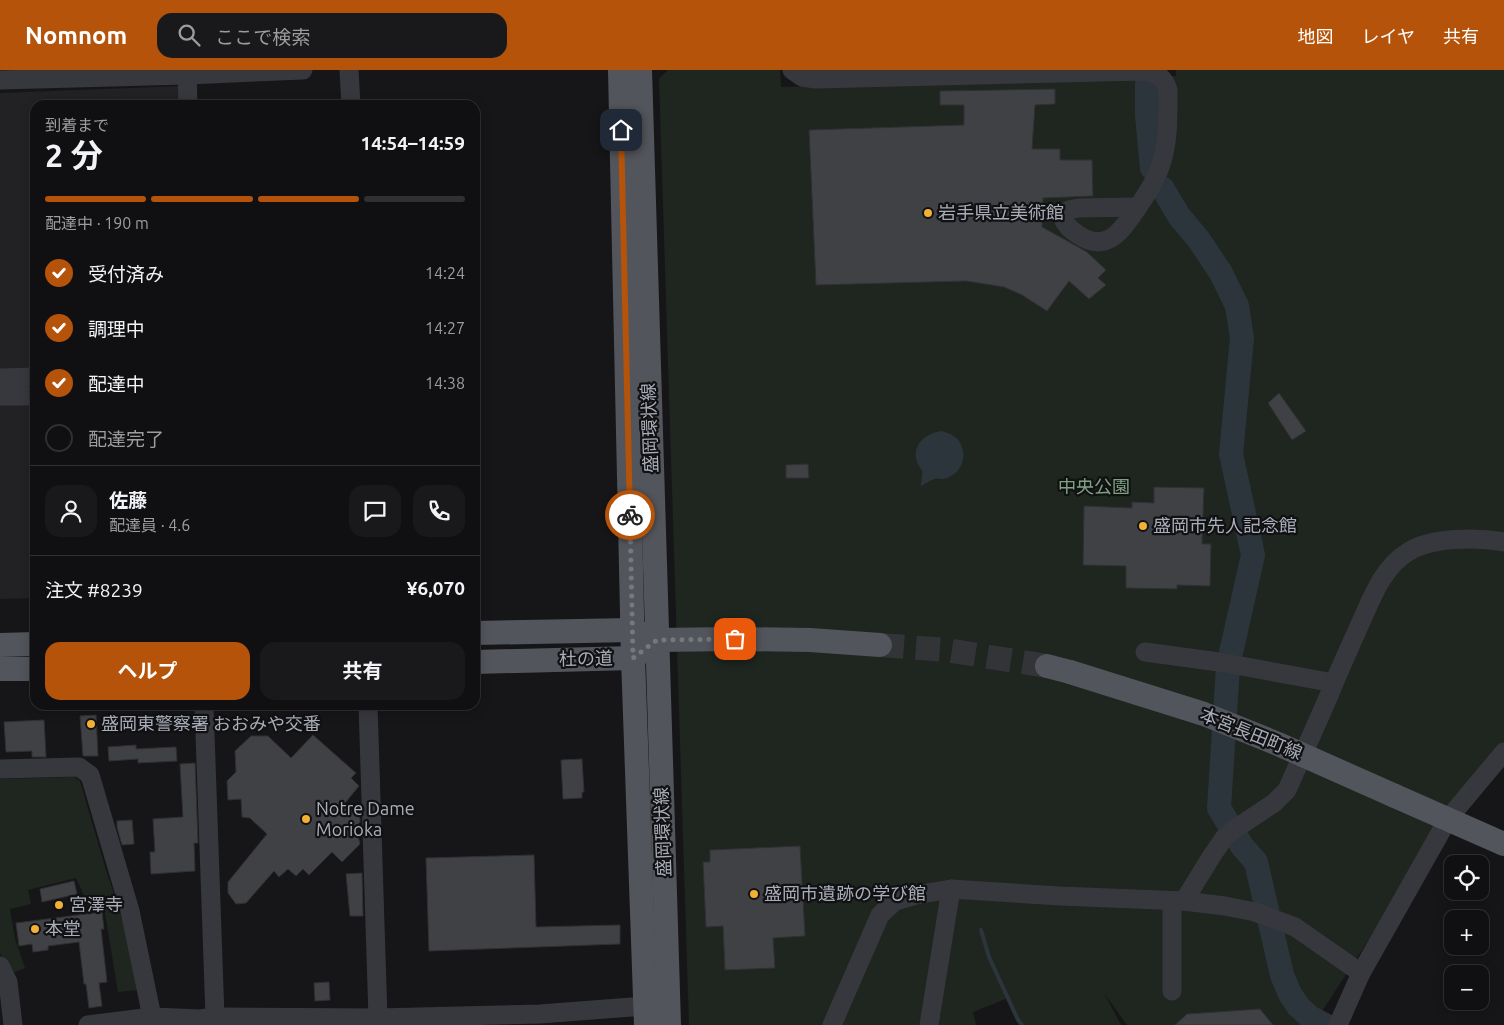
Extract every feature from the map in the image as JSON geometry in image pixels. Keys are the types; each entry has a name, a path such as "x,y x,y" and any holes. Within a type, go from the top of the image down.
{"main road":[{"name":"盛岡環状線","path":"620,70 633,658 646,1015"},
{"name":"盛岡環状線","path":"640,70 669,1015"},
{"name":"杜の道","path":"480,633 633,630 657,640"},
{"name":"杜の道","path":"480,662 633,658 657,640"},
{"path":"657,640 810,640 880,645"},
{"path":"0,645 30,644"},
{"name":"本宮長田町線","path":"1047,666 1204,714 1278,744 1504,844"},
{"path":"0,669 30,669"}],"street":[{"path":"0,80 303,70"},
{"path":"350,70 351,100"},
{"path":"792,70 802,77 816,79 1027,72 1143,71 1157,74 1166,82 1168,90 1165,154 1152,186 1138,207"},
{"path":"187,73 188,100"},
{"path":"0,378 30,377"},
{"path":"0,396 30,396"},
{"path":"1172,991 1178,901 1231,832 1274,803 1287,790 1337,691 1380,580 1392,564 1407,552 1423,544 1444,540 1504,542"},
{"path":"1145,652 1237,665 1337,691"},
{"path":"204,710 205,1020"},
{"path":"368,710 378,1018"},
{"path":"1339,1024 1361,973 1448,819 1504,752"},
{"path":"0,769 79,767 90,775 130,910 152,1017"},
{"path":"832,1025 880,915 895,901 951,889 1178,901 1225,906 1254,912 1295,927 1361,973"},
{"path":"929,1025 951,889"},
{"path":"0,966 8,982 13,1025"},
{"path":"88,1025 152,1017 205,1020 541,1019 669,1015"}],"shaded area":[{"path":"182,86 183,100 30,100 30,598 0,599 0,93"},
{"path":"942,431 957,438 959,441 963,452 962,463 957,472 948,478 933,480 921,486 922,471 916,457 918,446 930,434"}],"green space":[{"name":"中央公園","path":"668,70 780,70 781,87 1176,76 1176,70 1504,70 1504,752 1448,819 1313,1025 1127,1025 1104,993 1121,1025 1022,1025 1008,998 973,1012 975,1025 689,1025 659,79"},
{"path":"74,777 80,781 129,940 138,990 118,992 104,907 90,909 76,878 28,890 31,904 10,909 15,939 25,968 11,974 0,953 0,779"}],"building":[{"name":"岩手県立美術館","path":"1055,89 1055,104 1035,105 1032,149 1060,149 1060,160 1092,160 1093,196 1043,198 1042,227 1087,252 1106,270 1098,278 1106,285 1089,299 1069,281 1047,311 1022,295 1004,287 966,281 816,285 809,130 964,125 964,105 940,105 940,91"},
{"path":"1279,393 1306,431 1292,440 1268,403"},
{"path":"808,464 809,478 786,478 786,465"},
{"name":"盛岡市先人記念館","path":"1154,487 1204,488 1202,544 1211,544 1210,586 1177,585 1177,589 1126,588 1126,566 1083,565 1084,506 1132,508 1132,502 1154,503"},
{"path":"96,715 98,756 83,756 80,716"},
{"path":"44,720 46,757 32,757 32,751 6,752 4,722"},
{"name":"Notre Dame Morioka","path":"313,735 356,773 351,778 359,786 345,803 360,818 360,822 356,827 360,844 342,862 332,852 309,875 303,869 296,876 288,869 279,877 274,871 246,903 236,904 228,893 228,882 267,834 250,818 242,817 241,799 228,800 227,781 236,772 235,751 251,736 268,736 291,758"},
{"path":"136,745 136,749 176,747 177,761 138,763 138,759 109,761 108,747"},
{"path":"582,759 584,792 582,792 582,798 563,799 561,760"},
{"path":"195,763 198,843 194,843 195,871 151,874 150,852 155,852 153,819 183,817 180,764"},
{"path":"132,820 134,844 122,845 117,821"},
{"name":"盛岡市遺跡の学び館","path":"800,846 805,936 773,938 775,968 725,970 723,926 706,927 703,862 710,862 710,850"},
{"path":"534,855 536,927 620,925 620,944 429,951 426,858"},
{"path":"362,873 363,916 350,916 346,874"},
{"path":"74,881 77,894 42,902 40,889"},
{"path":"102,912 104,929 101,929 107,982 99,983 102,1006 89,1008 79,942 48,946 48,950 33,952 32,944 19,946 16,923"},
{"path":"329,982 330,1000 315,1001 314,983"},
{"path":"1260,1009 1273,1025 1175,1025 1187,1014"}],"waterway":[{"path":"1147,84 1147,115 1152,168"},
{"path":"1163,189 1179,216 1199,240 1221,273 1237,306 1242,338 1231,454 1253,555 1228,666 1219,808 1242,846 1256,862 1282,975 1290,994 1298,1006 1310,1017 1325,1025"},
{"path":"981,930 989,957 1022,1025"}],"tunnel":[{"path":"880,645 946,650 1047,666"}],"way so far":[{"path":"630,515 633,658 657,640 735,639"}],"place":[{"name":"岩手県立美術館","path":"928,213"},
{"name":"盛岡市先人記念館","path":"1143,526"},
{"name":"盛岡東警察署 おおみや交番","path":"91,724"},
{"name":"Notre Dame Morioka","path":"306,819"},
{"name":"盛岡市遺跡の学び館","path":"754,894"},
{"name":"宮澤寺","path":"59,905"},
{"name":"本堂","path":"35,929"}],"route":[{"path":"621,130 630,515"}]}
